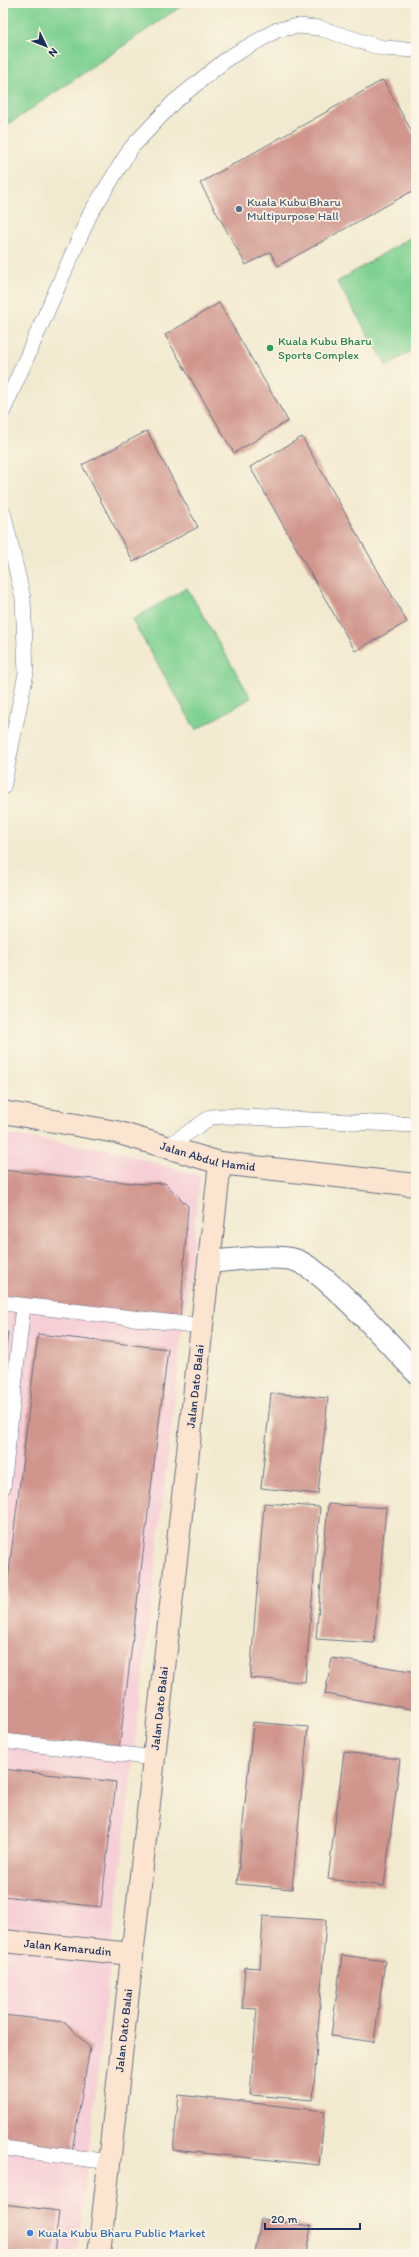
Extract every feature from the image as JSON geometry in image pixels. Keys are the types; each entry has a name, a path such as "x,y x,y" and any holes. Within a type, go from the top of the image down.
{"street":[{"name":"Jalan Abdul Hamid","path":"3,1112 116,1132 220,1163 416,1185"},
{"name":"Jalan Dato Balai","path":"99,2254 132,1954 156,1758 220,1163"},
{"path":"209,1262 234,1259 283,1258 304,1264 339,1294 416,1372"},
{"name":"Jalan Kamarudin","path":"3,1941 132,1954"}],"lane":[{"path":"3,411 90,214 131,148 174,102 228,58 277,30 298,26 319,28 382,48 416,50"},
{"path":"3,512 24,598 26,673 3,787"},
{"path":"167,1147 212,1117 225,1116 416,1125"},
{"path":"3,1303 202,1326"},
{"path":"3,1487 23,1306"},
{"path":"3,1741 156,1758"},
{"path":"3,2148 110,2162"}],"shaded area":[{"path":"3,1134 107,1149 200,1176 77,2254 3,2254"}],"green space":[{"path":"3,3 186,3 3,128"},
{"path":"416,234 416,348 387,366 337,282"},
{"path":"187,588 251,698 196,730 132,620"}],"building":[{"path":"383,80 416,139 416,189 278,266 270,252 246,265 200,183"},
{"path":"219,303 288,421 234,453 165,335"},
{"path":"147,431 198,527 133,562 82,465"},
{"path":"302,437 407,622 355,651 250,467"},
{"path":"3,1170 143,1184 165,1183 188,1206 180,1320 3,1300"},
{"path":"3,1331 8,1332 4,1368 3,1368"},
{"path":"38,1334 168,1349 119,1751 3,1738 3,1620"},
{"path":"271,1393 328,1398 318,1494 261,1488"},
{"path":"264,1503 320,1507 305,1682 250,1678"},
{"path":"328,1504 386,1508 374,1643 316,1639"},
{"path":"332,1658 416,1672 416,1710 325,1694"},
{"path":"253,1722 308,1727 292,1889 237,1884"},
{"path":"344,1752 400,1759 384,1886 328,1879"},
{"path":"3,1769 116,1782 101,1907 3,1896"},
{"path":"263,1916 326,1920 313,2100 250,2095 257,2009 242,2008 245,1967 260,1968"},
{"path":"342,1955 385,1961 374,2042 331,2036"},
{"path":"3,2015 65,2022 90,2048 72,2151 3,2143"},
{"path":"179,2095 325,2111 319,2165 173,2150"},
{"name":"Kuala Kubu Bharu Public Market","path":"3,2204 59,2211 54,2254 3,2254"},
{"path":"261,2219 311,2226 306,2254 255,2254"}],"place":[{"name":"Kuala Kubu Bharu Multipurpose Hall","path":"239,209"},
{"name":"Kuala Kubu Bharu Sports Complex","path":"270,348"},
{"name":"Kuala Kubu Bharu Public Market","path":"30,2233"}]}
